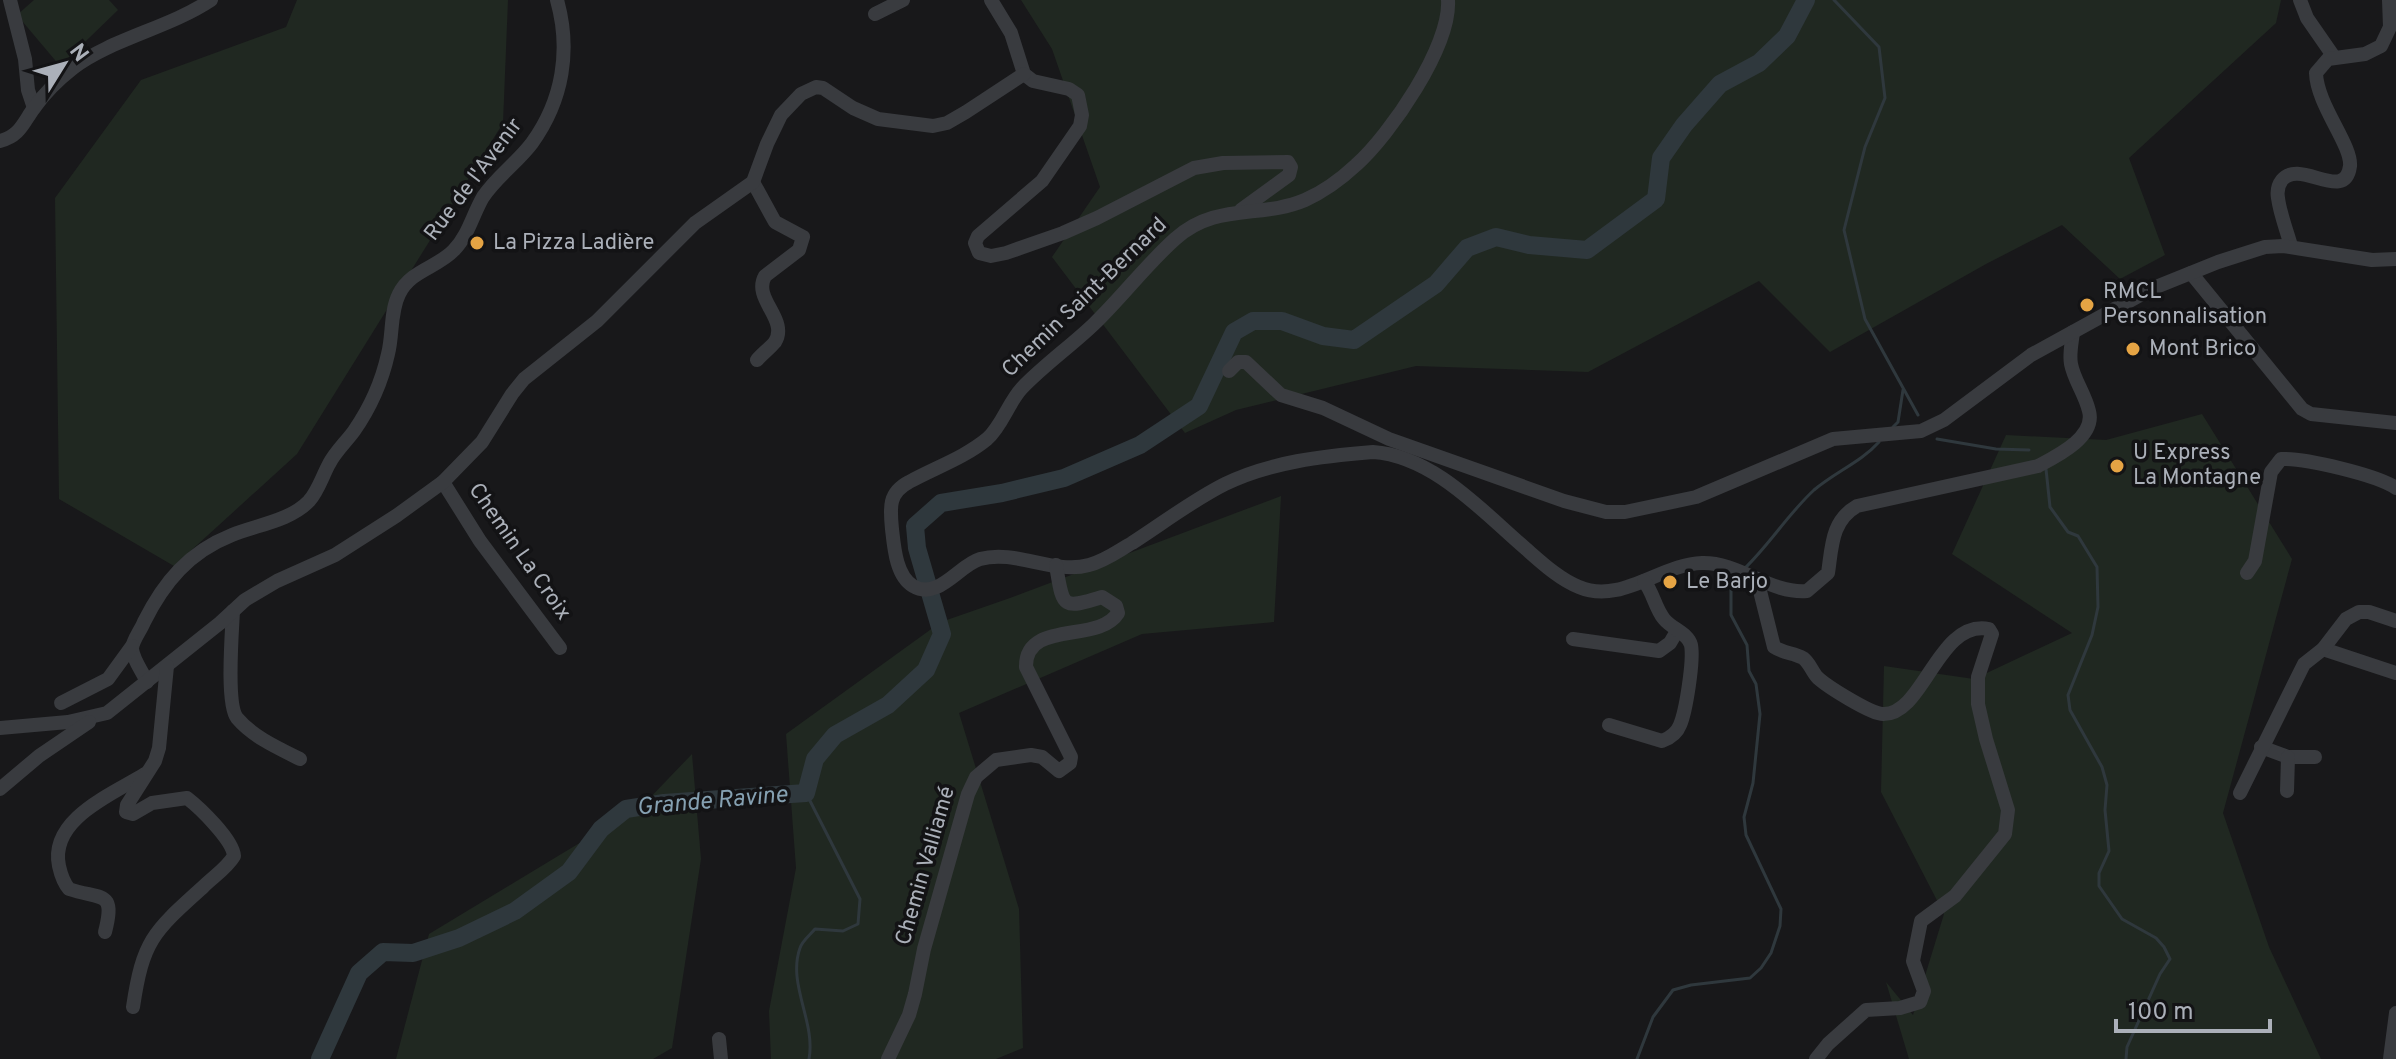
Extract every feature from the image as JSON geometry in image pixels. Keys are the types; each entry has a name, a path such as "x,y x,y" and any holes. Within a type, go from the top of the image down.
{"street":[{"path":"10,0 34,108"},
{"path":"0,141 20,131 34,108 71,69 211,0"},
{"name":"Rue de l'Avenir","path":"61,703 108,679 132,646 154,601 170,577 194,555 229,536 292,513 307,503 318,489 330,462 354,432 380,382 400,291 420,271 443,260 458,245 483,197 531,144 548,115 561,83 565,50 557,0"},
{"path":"875,14 903,0"},
{"path":"991,0 1011,33 1024,74 1033,81 1069,89 1078,95 1082,115 1080,126 1042,181 978,236 975,243 979,253 991,256 1006,253 1063,233 1194,168 1223,163 1288,162 1291,167 1289,175 1241,210"},
{"name":"Chemin Saint-Bernard","path":"1408,459 1373,452 1261,469 1224,485 1102,561 1071,568 996,557 979,559 939,585 923,589 913,586 899,567 890,508 894,493 989,438 1019,390 1096,323 1178,236 1195,224 1241,210 1280,207 1302,201 1324,190 1358,164 1407,101 1437,52 1445,31 1448,0"},
{"path":"2300,0 2307,18 2334,57"},
{"path":"2291,246 2278,197 2278,187 2283,178 2292,173 2302,173 2327,182 2337,182 2345,177 2350,168 2348,154 2321,99 2316,73 2328,59 2374,51 2393,26 2389,0"},
{"path":"0,789 48,749 117,707 262,590 335,555 443,482 482,442 524,379 597,321 695,223 753,182 781,115 809,89 823,88 853,108 878,119 933,126 947,123 1024,74"},
{"path":"753,182 775,222 803,237 799,250 765,276 762,282 762,293 778,332 775,341 757,360"},
{"path":"1229,371 1238,362 1246,362 1271,389 1281,395 1323,408 1389,439 1564,501 1606,512 1625,512 1696,497 1833,439 1921,431 1944,420 2031,355 2151,289 2265,247 2291,246 2362,259 2396,259"},
{"path":"2191,273 2302,409 2311,414 2396,423"},
{"path":"1408,459 1440,478 1536,558 1576,586 1591,591 1644,581 1700,563 1718,564 1781,589 1807,591 1828,573 1836,527 1857,506 2038,466 2056,457 2087,430 2091,421 2089,410 2070,362 2073,332"},
{"path":"1408,459 1440,455"},
{"path":"1440,455 1432,463 1440,478"},
{"path":"2247,573 2255,561 2271,472 2281,459 2366,475 2386,481 2396,488"},
{"name":"Chemin La Croix","path":"443,482 480,541 560,648"},
{"name":"Chemin Valliamé","path":"888,1059 909,1015 924,949 968,794 976,777 996,760 1020,756 1042,757 1059,771 1070,763 1071,757 1026,667 1026,658 1035,644 1049,637 1105,625 1118,613 1116,606 1102,597 1076,605 1066,603 1061,596 1056,565"},
{"path":"1744,574 1774,647 1802,658 1825,683 1875,713 1892,713 1906,704 1934,662 1954,641 1982,628 1989,629 1992,634 1978,677 1978,704 2008,810 2005,834 1955,896 1921,921 1913,961 1924,991 1920,1002 1900,1008 1866,1010 1816,1059"},
{"path":"1609,725 1662,741 1669,739 1680,727 1692,664 1691,644 1687,636 1662,617 1644,581"},
{"path":"233,611 231,694 235,716 261,738 300,759"},
{"path":"2240,793 2304,664 2323,649 2346,619 2359,612 2396,621"},
{"path":"1573,639 1652,651 1664,649 1677,631"},
{"path":"132,646 147,682"},
{"path":"2323,649 2396,673"},
{"path":"133,1007 141,960 152,938 172,914 234,856 227,840 187,798 152,803 133,814 126,812 159,748 167,666"},
{"path":"0,728 97,717"},
{"path":"2261,747 2288,757 2315,757"},
{"path":"2287,791 2288,757"},
{"path":"105,932 109,905 101,897 69,889 62,879 57,854 66,830 77,817 148,771"},
{"path":"2390,1059 2396,1013"},
{"path":"719,1039 721,1059"}],"shaded area":[{"path":"34,0 109,0 118,10 60,66 17,15"},
{"path":"297,0 508,0 503,123 297,454 174,566 59,499 55,198 141,80 286,27"},
{"path":"1021,0 2281,0 2276,23 2129,158 2165,255 2120,279 2062,225 1830,352 1759,281 1588,372 1416,366 1236,410 1185,433 1052,257 1100,187 1052,49"},
{"path":"2202,414 2292,559 2223,813 2269,947 2321,1059 1909,1059 1886,982 1913,1015 1944,914 1881,792 1884,666 1974,679 2072,633 1952,554 2006,435 2106,440"},
{"path":"1281,496 1274,622 1142,634 959,713 1019,909 1023,1048 996,1059 771,1059 769,1011 796,868 786,734 941,622"},
{"path":"692,754 701,859 672,1048 653,1059 396,1059 429,934 644,804"}],"waterway":[{"name":"Grande Ravine","path":"320,1059 359,973 383,952 413,953 459,938 515,911 569,872 601,829 626,809 664,803 806,793 815,759 835,735 888,705 926,670 942,634 917,548 915,526 941,503 1064,478 1140,445 1199,406 1234,332 1253,321 1282,321 1323,336 1354,340 1436,284 1467,248 1496,237 1529,245 1587,250 1656,199 1661,158 1684,125 1720,84 1759,63 1787,36 1806,0"},
{"path":"1834,0 1879,47 1885,98 1865,147 1844,230 1865,319 1918,415"},
{"path":"1893,427 1898,422 1903,390"},
{"path":"1937,439 1996,449 2029,450"},
{"path":"1744,569 1814,490 1879,442"},
{"path":"2046,469 2050,507 2068,532 2078,536 2097,567 2098,607 2092,635 2068,695 2070,710 2102,767 2107,785 2105,810 2109,851 2099,873 2099,886 2122,919 2156,938 2170,959 2127,1047 2126,1059"},
{"path":"1637,1059 1653,1017 1673,990 1750,978 1771,953 1780,926 1781,909 1746,835 1744,817 1753,783 1760,714 1756,684 1749,671 1747,645 1731,615 1731,585 1739,575"},
{"path":"806,793 860,899 858,924 843,931 815,929 800,948 797,975 809,1031 809,1059"}],"place":[{"name":"La Pizza Ladière","path":"477,243"},
{"name":"RMCL Personnalisation","path":"2087,305"},
{"name":"Mont Brico","path":"2133,349"},
{"name":"U Express La Montagne","path":"2117,466"},
{"name":"Le Barjo","path":"1670,582"}]}
